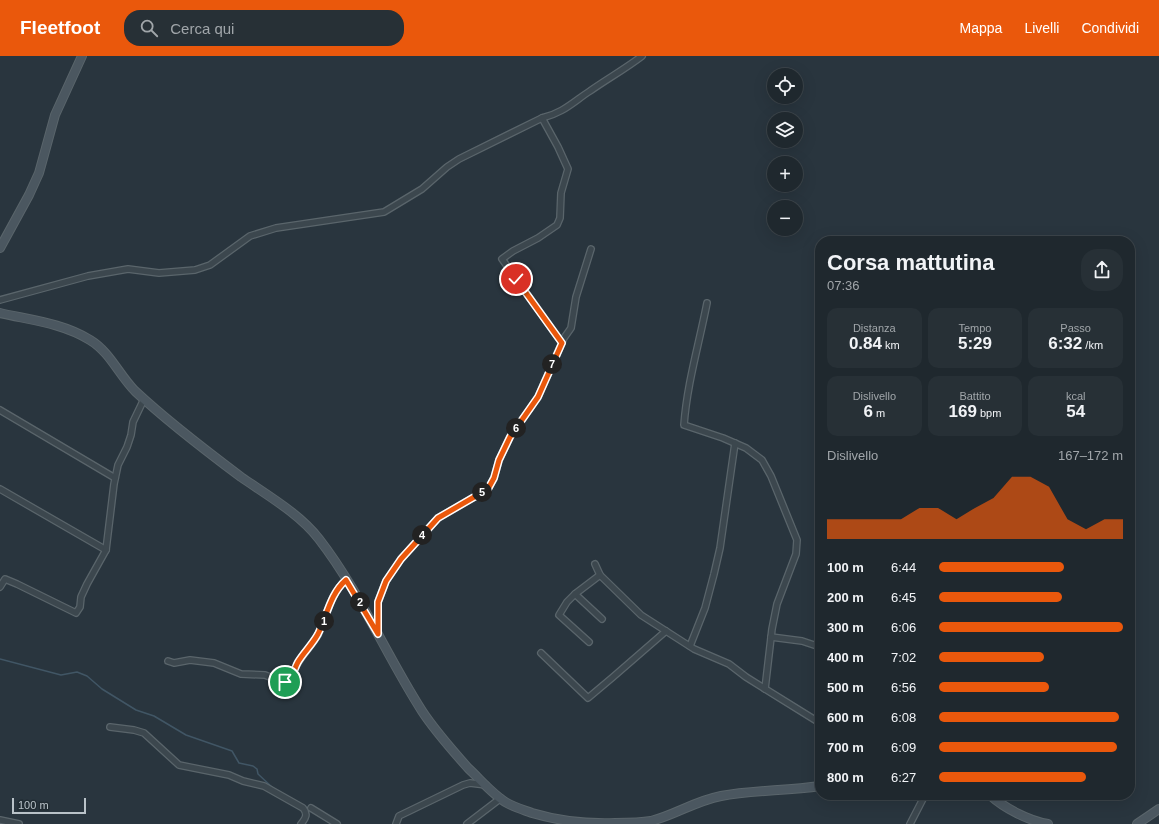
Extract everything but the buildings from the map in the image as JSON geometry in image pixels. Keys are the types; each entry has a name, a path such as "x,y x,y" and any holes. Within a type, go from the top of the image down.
{"main road":[{"path":"0,248 29,196 39,173 55,115 82,56"},
{"path":"0,313 55,325 92,340 100,347 132,388 167,420 298,519 318,537 346,580 422,712 455,754 486,786 507,803 532,812 571,822 596,824 627,823 659,821 699,801 722,796 815,787"},
{"path":"996,800 1000,804 1038,823 1048,824"},
{"path":"1137,824 1159,809"}],"street":[{"path":"0,300 88,276 128,269 159,273 195,270 210,265 250,236 276,228 384,212 422,189 447,167 459,159 542,118 565,110 585,94 642,56"},
{"path":"542,118 568,169 561,193 560,218 557,225 502,259 562,343"},
{"path":"378,634 378,602 386,581 401,559 438,518 488,489 494,478 499,460 510,437 538,397 562,343 571,328 576,297 591,249"},
{"path":"707,303 685,411 684,425 735,443 746,448 762,460 771,476 798,540 796,554 777,604 771,637 766,689"},
{"path":"0,587 5,579 76,613 80,607 81,597 87,584 106,550 118,465 127,447 131,434 132,422 144,399"},
{"path":"0,410 115,478"},
{"path":"690,646 705,608 720,548 735,443"},
{"path":"0,488 106,550"},
{"path":"595,564 600,575 641,615 690,646 729,664 815,720"},
{"path":"589,642 559,615 567,602 575,594 600,575"},
{"path":"168,661 174,663 190,660 214,663 241,674 265,675 282,682 287,681 291,677 298,662 314,642 334,595 346,580"},
{"path":"575,594 602,619"},
{"path":"541,653 588,698 666,631"},
{"path":"771,637 807,642 815,645"},
{"path":"110,728 134,730 144,733 180,765 228,775 239,780 267,787 303,808 306,813 306,817 301,824"},
{"path":"396,824 398,816 462,785 470,783 486,786"},
{"path":"467,824 501,798"},
{"path":"910,824 922,800"},
{"path":"311,808 337,824"},
{"path":"0,820 19,824"}],"waterway":[{"path":"0,659 61,675 77,672 87,676 102,689 136,710 154,716 186,735 232,751 239,763 253,766 257,769 258,774 273,788"}],"route":[{"path":"285,682 290,679 298,662 314,642 334,595 346,580 378,634 378,602 386,581 401,559 438,518 488,489 494,478 499,460 510,437 538,397 562,343 516,279"}]}
